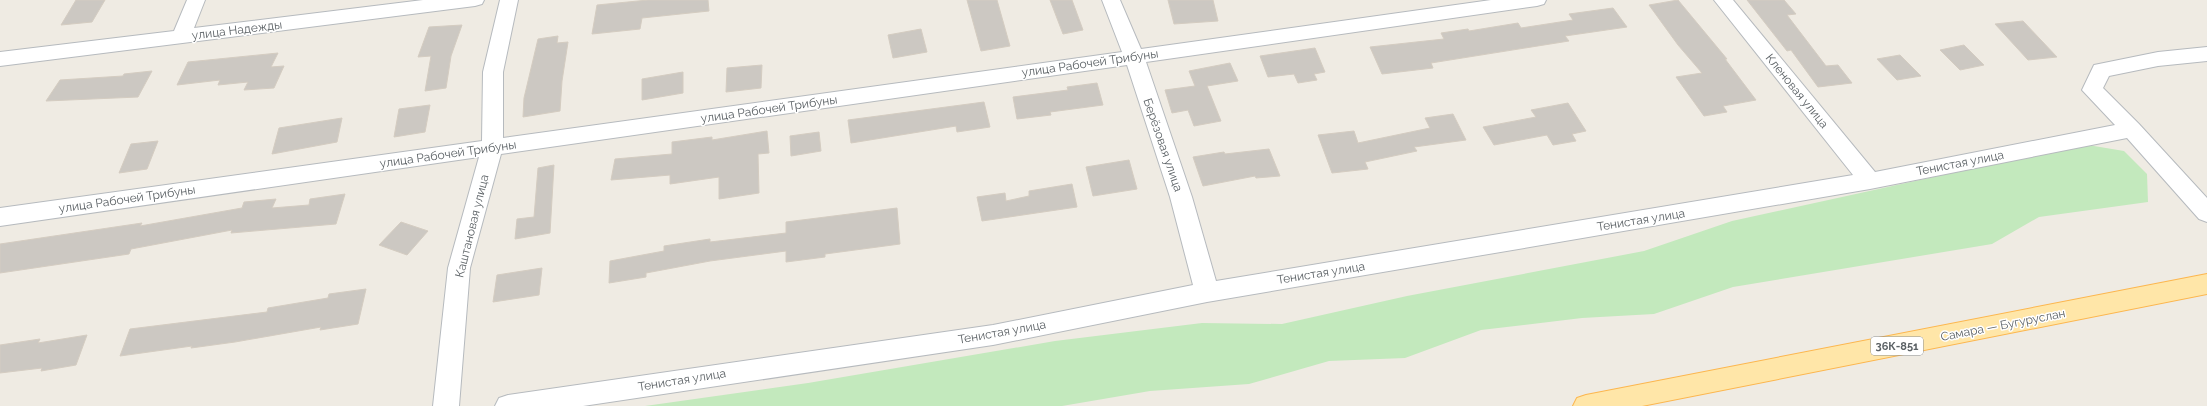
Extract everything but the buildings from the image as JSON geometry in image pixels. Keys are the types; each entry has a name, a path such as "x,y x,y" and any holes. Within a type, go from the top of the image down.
{"main road":[{"name":"Самара — Бугуруслан","path":"1586,406 2207,284"}],"street":[{"path":"181,37 196,0"},
{"name":"улица Надежды","path":"0,59 475,0"},
{"name":"Каштановая улица","path":"446,406 459,268 492,148 493,72 509,0"},
{"name":"Берёзовая улица","path":"1111,0 1134,57 1181,197 1207,292"},
{"name":"улица Рабочей Трибуны","path":"0,217 1538,0"},
{"name":"Кленовая улица","path":"1723,0 1870,181"},
{"path":"2207,54 2158,59 2101,70 2092,90 2132,129 2207,213"},
{"name":"Тенистая улица","path":"508,406 993,335 1207,292 1870,181 2132,129"}],"green space":[{"path":"2088,145 2124,151 2147,174 2148,202 2039,217 1992,244 1733,287 1654,314 1582,318 1481,330 1405,358 1329,361 1249,384 1150,391 1062,406 645,406 808,383 1055,341 1202,323 1282,324 1407,296 1644,251 1732,221 2039,154"}]}
